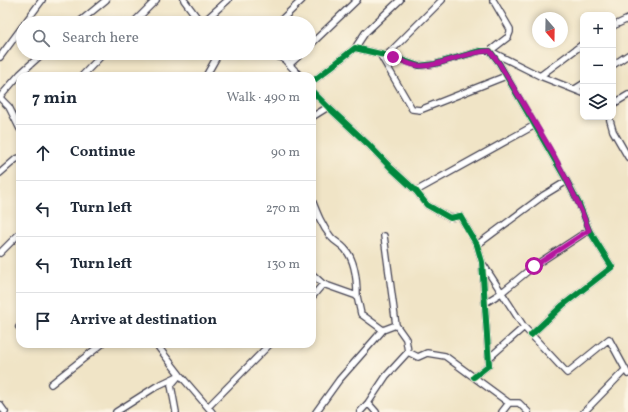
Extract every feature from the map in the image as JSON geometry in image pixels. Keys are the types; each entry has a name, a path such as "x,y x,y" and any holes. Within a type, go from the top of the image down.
{"street":[{"path":"30,16 42,0"},
{"path":"87,16 106,0"},
{"path":"140,16 156,0"},
{"path":"184,0 197,16"},
{"path":"210,16 228,0"},
{"path":"285,16 302,0"},
{"path":"316,39 357,0"},
{"path":"316,79 355,48 365,33 400,0"},
{"path":"387,56 442,0"},
{"path":"490,51 508,37 510,32 493,0"},
{"path":"616,25 628,19"},
{"path":"0,57 16,35"},
{"path":"540,76 580,46"},
{"path":"355,48 419,66 435,64 480,51 490,51 540,76 580,92"},
{"path":"490,51 567,181 579,204 589,230 612,267 563,304 531,334"},
{"path":"380,54 412,109 420,110 506,76"},
{"path":"616,63 628,55"},
{"path":"22,72 35,60"},
{"path":"86,72 97,60"},
{"path":"208,72 215,60"},
{"path":"285,60 297,72"},
{"path":"290,64 294,60"},
{"path":"16,79 0,97 9,107 16,120"},
{"path":"575,89 580,86"},
{"path":"316,95 416,191 427,205 450,218 460,216 477,245 482,262 489,365 474,377"},
{"path":"616,102 628,95"},
{"path":"316,114 328,107"},
{"path":"609,120 613,131 628,157"},
{"path":"416,191 535,125"},
{"path":"0,173 16,159"},
{"path":"477,245 544,195 567,181"},
{"path":"316,208 332,238 344,248 351,257 361,314 383,330"},
{"path":"485,303 501,293 534,266 589,230"},
{"path":"384,236 396,325 406,339 408,352"},
{"path":"0,253 16,237"},
{"path":"482,262 524,328 567,373 609,339 627,372 584,412"},
{"path":"316,278 323,284 357,296"},
{"path":"316,292 323,284"},
{"path":"316,412 339,380 383,330 396,325"},
{"path":"489,358 524,328"},
{"path":"51,384 97,348"},
{"path":"159,348 180,376 210,410 266,348"},
{"path":"408,352 418,357 427,353 445,356 509,403 519,403 528,412"},
{"path":"360,412 368,403 386,376 408,352"},
{"path":"116,412 157,386 180,376"},
{"path":"176,412 170,385 180,376"},
{"path":"368,403 376,412"},
{"path":"502,412 509,403"},
{"path":"0,405 5,412"}],"cycle path":[{"path":"316,79 355,48 393,57 419,66 435,64 480,51 490,51 499,63 567,181 579,204 589,230 612,267 563,305 531,335"},
{"path":"316,95 416,191 427,205 450,218 460,216 477,245 482,262 489,365 474,377"}],"route":[{"path":"393,57 419,66 435,64 480,51 490,51 499,63 551,151 579,204 589,230 534,266"}]}
